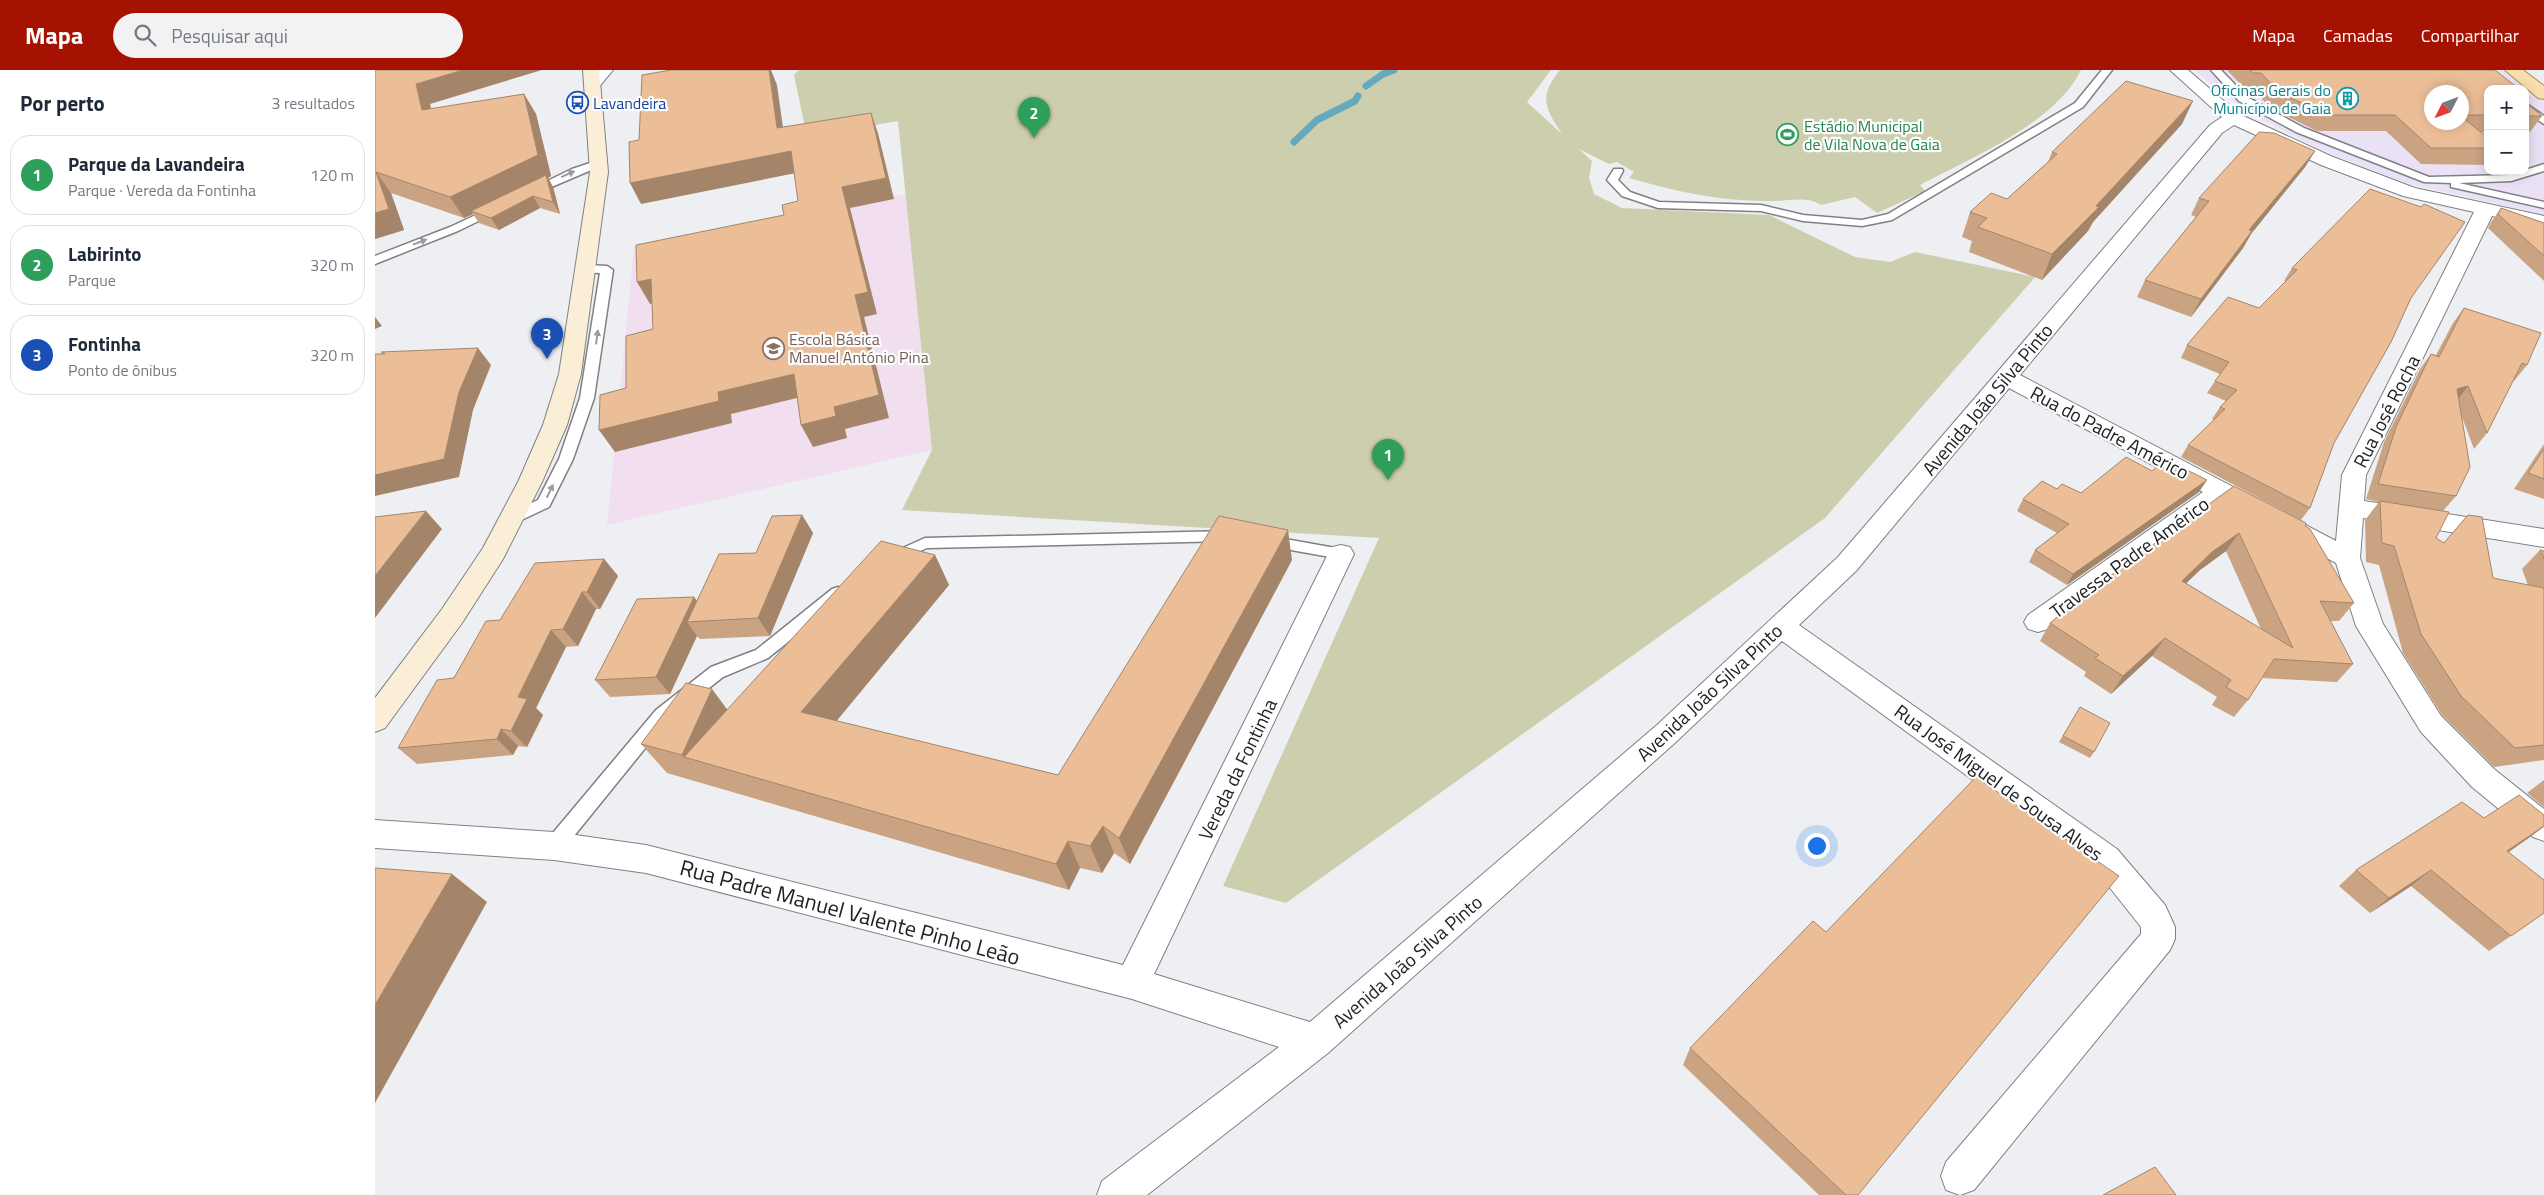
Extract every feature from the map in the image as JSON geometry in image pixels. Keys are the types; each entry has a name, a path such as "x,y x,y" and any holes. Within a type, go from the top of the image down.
{"main road":[{"path":"2513,70 2544,94"},
{"path":"2534,70 2544,77"},
{"path":"375,720 452,616 494,552 512,518 555,425 570,374 599,172 591,77"}],"street":[{"path":"591,77 605,70"},
{"path":"2178,70 2233,118 2327,161 2410,192 2544,222"},
{"name":"Avenida João Silva Pinto","path":"1116,1195 1315,1041 1667,733 1847,564 2216,130 2233,118"},
{"name":"Rua José Rocha","path":"2485,210 2354,475 2347,558 2370,626 2431,724 2483,778 2544,827"},
{"name":"Rua do Padre Américo","path":"2006,377 2347,558"},
{"name":"Travessa Padre Américo","path":"2037,622 2221,491"},
{"path":"2351,508 2544,538"},
{"name":"Vereda da Fontinha","path":"1132,983 1341,554"},
{"name":"Rua José Miguel de Sousa Alves","path":"1781,626 2106,859 2132,888 2158,928 2157,939 1960,1176"},
{"name":"Rua Padre Manuel Valente Pinho Leão","path":"376,835 554,846 646,859 1132,983 1315,1041"}],"lane":[{"path":"1618,171 1612,180 1626,194 1658,205 1761,208 1803,218 1862,222 1892,217 2079,105 2107,70"},
{"path":"2216,70 2243,99 2300,130 2428,180 2544,205"},
{"path":"2529,109 2544,121"},
{"path":"521,197 576,171 599,164"},
{"path":"2428,180 2511,178 2544,167"},
{"path":"375,260 454,229 504,205"},
{"path":"880,565 925,543 1006,540 1239,536 1341,554"},
{"path":"554,846 662,715 717,672 762,654 847,586"}],"shaded area":[{"path":"2195,70 2503,70 2522,85 2484,85 2484,175 2529,175 2529,90 2544,102 2544,215 2410,184 2307,143 2259,118 2218,91"},
{"name":"Escola Básica Manuel António Pina","path":"906,194 932,450 607,525 634,247"}],"green space":[{"path":"799,70 1551,70 1527,102 1562,134 1551,116 1546,102 1549,88 1560,70 2081,70 2069,89 2053,106 2032,122 1986,151 1920,185 1925,191 1877,213 1855,197 1821,205 1804,200 1736,200 1682,192 1629,178 1634,172 1617,162 1609,164 1579,149 1592,161 1589,178 1594,194 1622,208 1769,215 1855,257 1890,262 1915,252 2035,277 1825,518 1286,903 1223,886 1379,538 902,510 932,450 898,121 807,137 794,75"}],"building":[{"path":"375,70 463,70 416,84 422,110 524,94 538,155 450,197 376,172 389,209 375,213"},
{"path":"671,70 769,70 777,128 871,113 886,178 842,187 868,292 855,295 879,395 834,407 836,416 801,425 794,374 718,392 719,401 599,430 600,395 626,388 626,336 653,329 651,279 637,282 636,245 784,215 782,205 798,201 791,151 630,183 629,142 639,140 642,75"},
{"name":"Oficinas Gerais do Município de Gaia","path":"2250,70 2495,70 2514,85 2484,85 2484,115 2469,115 2469,85 2424,85 2424,130 2469,130 2469,123 2484,135 2484,148 2431,148 2395,115 2326,115 2279,92 2261,73 2253,73"},
{"path":"2126,81 2193,101 2096,206 2099,207 2052,254 1978,227 1987,218 1970,212 1991,193 2007,199 2057,154 2052,152"},
{"path":"2529,105 2542,116 2529,116"},
{"path":"2259,132 2274,133 2315,151 2249,230 2252,231 2201,299 2145,280 2209,201 2199,198"},
{"path":"546,175 553,202 533,196 491,218 471,211"},
{"path":"2370,189 2421,207 2424,204 2465,222 2411,298 2391,342 2334,443 2310,508 2188,445 2225,409 2220,407 2237,390 2215,381 2229,362 2187,345 2228,297 2259,308 2297,270 2292,268"},
{"path":"2501,208 2544,223 2544,256 2498,214"},
{"path":"2464,308 2541,333 2527,365 2522,363 2487,433 2468,386 2457,389 2470,467 2456,496 2378,484 2396,427 2431,354 2439,357"},
{"path":"478,348 459,392 444,459 375,475 375,354 385,354 381,352"},
{"path":"2544,449 2544,479 2528,473"},
{"path":"2126,457 2152,471 2159,465 2165,468 2171,462 2207,480 2073,574 2035,550 2069,524 2023,499 2042,481 2057,489 2062,484 2081,493"},
{"path":"2234,486 2306,523 2305,526 2310,529 2354,603 2320,601 2353,664 2274,659 2248,700 2226,687 2231,680 2165,638 2123,676 2095,658 2099,655 2050,623 2085,594","holes":["2239,533 2293,648 2182,581 2212,552"]},
{"path":"2380,501 2449,512 2436,538 2444,543 2468,515 2482,517 2493,578 2544,588 2544,745 2515,748 2461,696 2421,634 2394,546 2382,543"},
{"path":"426,511 375,576 375,517"},
{"path":"802,515 758,618 687,622 719,554 756,553 772,516"},
{"path":"1219,516 1288,530 1119,838 1103,826 1090,846 1068,841 1056,864 684,757 881,541 935,555 801,712 1058,775"},
{"path":"2540,550 2544,551 2544,559"},
{"path":"604,559 587,592 582,592 563,629 551,630 518,697 527,699 511,731 501,729 497,739 398,748 437,680 454,678 486,621 500,620 535,563"},
{"path":"694,597 656,677 595,680 637,599"},
{"path":"686,683 712,689 682,755 641,744"},
{"path":"2080,707 2110,723 2094,752 2063,736"},
{"path":"1976,777 2119,876 1858,1195 1846,1195 1690,1048 1813,921 1826,932"},
{"path":"2519,795 2544,815 2544,826 2507,851 2544,880 2544,913 2511,936 2431,870 2389,898 2356,870 2462,802 2484,818"},
{"path":"375,868 452,874 375,1005"},
{"path":"2155,1167 2176,1195 2103,1195"}],"waterway":[{"path":"1366,86 1383,74 1394,70"},
{"path":"1294,142 1317,120 1355,101 1358,96"}],"place":[{"name":"Oficinas Gerais do Município de Gaia","path":"2347,99"},
{"name":"Lavandeira","path":"577,103"},
{"name":"Estádio Municipal de Vila Nova de Gaia","path":"1788,135"},
{"name":"Labirinto","path":"1034,138"},
{"name":"Escola Básica Manuel António Pina","path":"773,348"},
{"name":"Fontinha","path":"547,359"},
{"name":"Parque da Lavandeira","path":"1388,480"}]}
